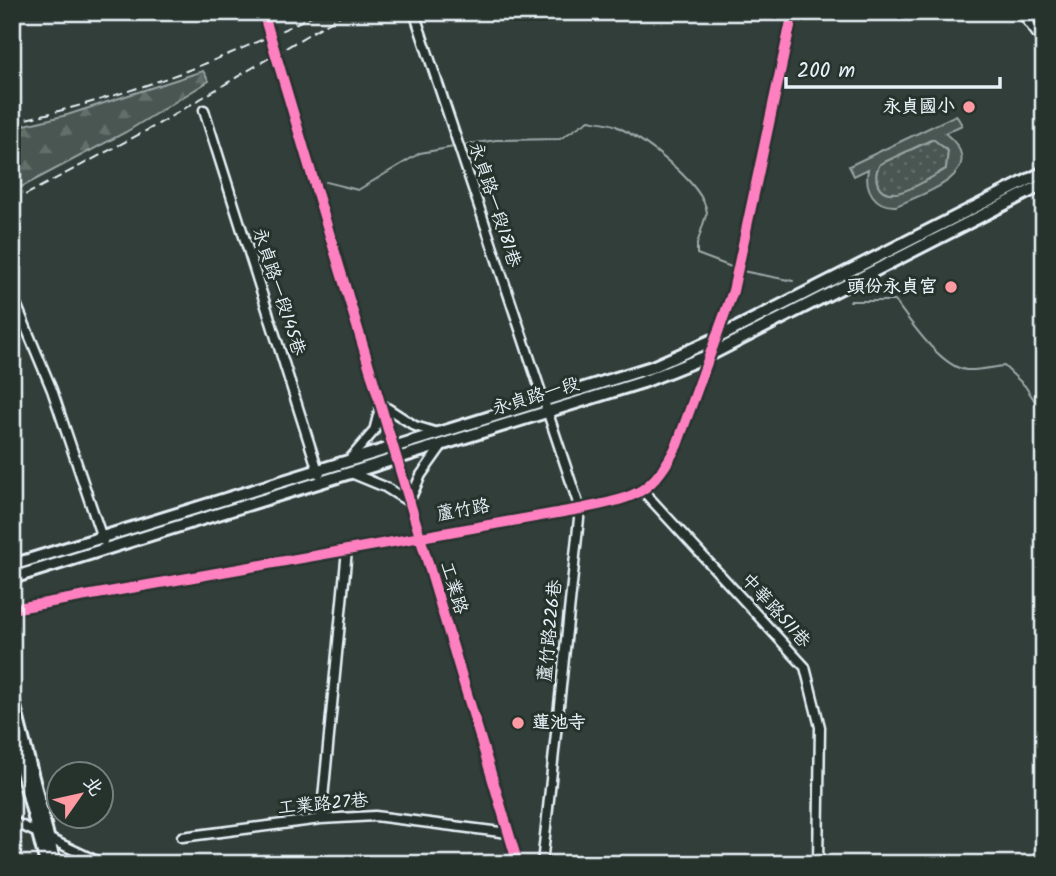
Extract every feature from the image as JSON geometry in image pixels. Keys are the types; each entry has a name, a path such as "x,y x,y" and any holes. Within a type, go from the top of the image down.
{"main road":[{"name":"永貞路一段","path":"544,407 643,382 710,355 1017,192 1044,172"},
{"name":"永貞路一段","path":"12,578 29,567 544,407 652,367 1017,192 1044,184"},
{"path":"12,563 29,567 12,586"},
{"path":"12,695 46,837 46,864"},
{"path":"12,733 55,864"}],"street":[{"name":"工業路","path":"263,12 518,864"},
{"name":"永貞路一段181巷","path":"414,12 544,407"},
{"path":"644,492 668,462 677,445 737,276 793,12"},
{"path":"1021,12 1044,43"},
{"name":"永貞路一段145巷","path":"204,110 320,477"},
{"path":"12,295 52,390 104,543"},
{"path":"381,404 415,426 442,439 409,502 349,468 373,431 381,404"},
{"name":"蘆竹路226巷","path":"542,864 580,509 544,407"},
{"name":"蘆竹路","path":"12,609 580,509 644,492"},
{"name":"中華路511巷","path":"644,492 805,667 820,727 818,864"},
{"path":"321,819 347,550"},
{"name":"工業路27巷","path":"182,836 321,819 374,816 508,833"},
{"path":"12,821 103,864"}],"green space":[{"path":"203,71 209,81 126,132 12,192 12,128 67,115"},
{"path":"956,115 962,125 945,133 958,147 962,159 958,170 937,187 896,206 882,204 873,196 868,184 868,169 854,176 849,166","holes":["933,139 948,151 946,169 921,184 891,193 883,191 878,185 876,174 880,164"]},
{"path":"934,139 948,151 946,169 910,189 891,193 883,191 876,180 880,164"}],"waterway":[{"path":"463,145 496,140 560,139 589,120 613,125 655,151 683,175 703,200 707,212 697,244 697,254 734,268"},
{"path":"326,182 358,190 420,153 454,147"},
{"path":"742,271 793,281"},
{"path":"850,301 895,301 926,342 946,360 966,370 1004,366 1025,386 1044,415"}],"railway":[{"path":"12,122 91,102 169,77 245,47 319,12"},
{"path":"12,202 155,126 346,12"}],"cycle path":[{"path":"263,12 518,864"},
{"path":"12,609 580,509 627,497 649,485 668,462 677,445 733,291 793,12"}],"place":[{"name":"永貞國小","path":"969,107"},
{"name":"頭份永貞宮","path":"951,287"},
{"name":"蓮池寺","path":"518,723"}]}
